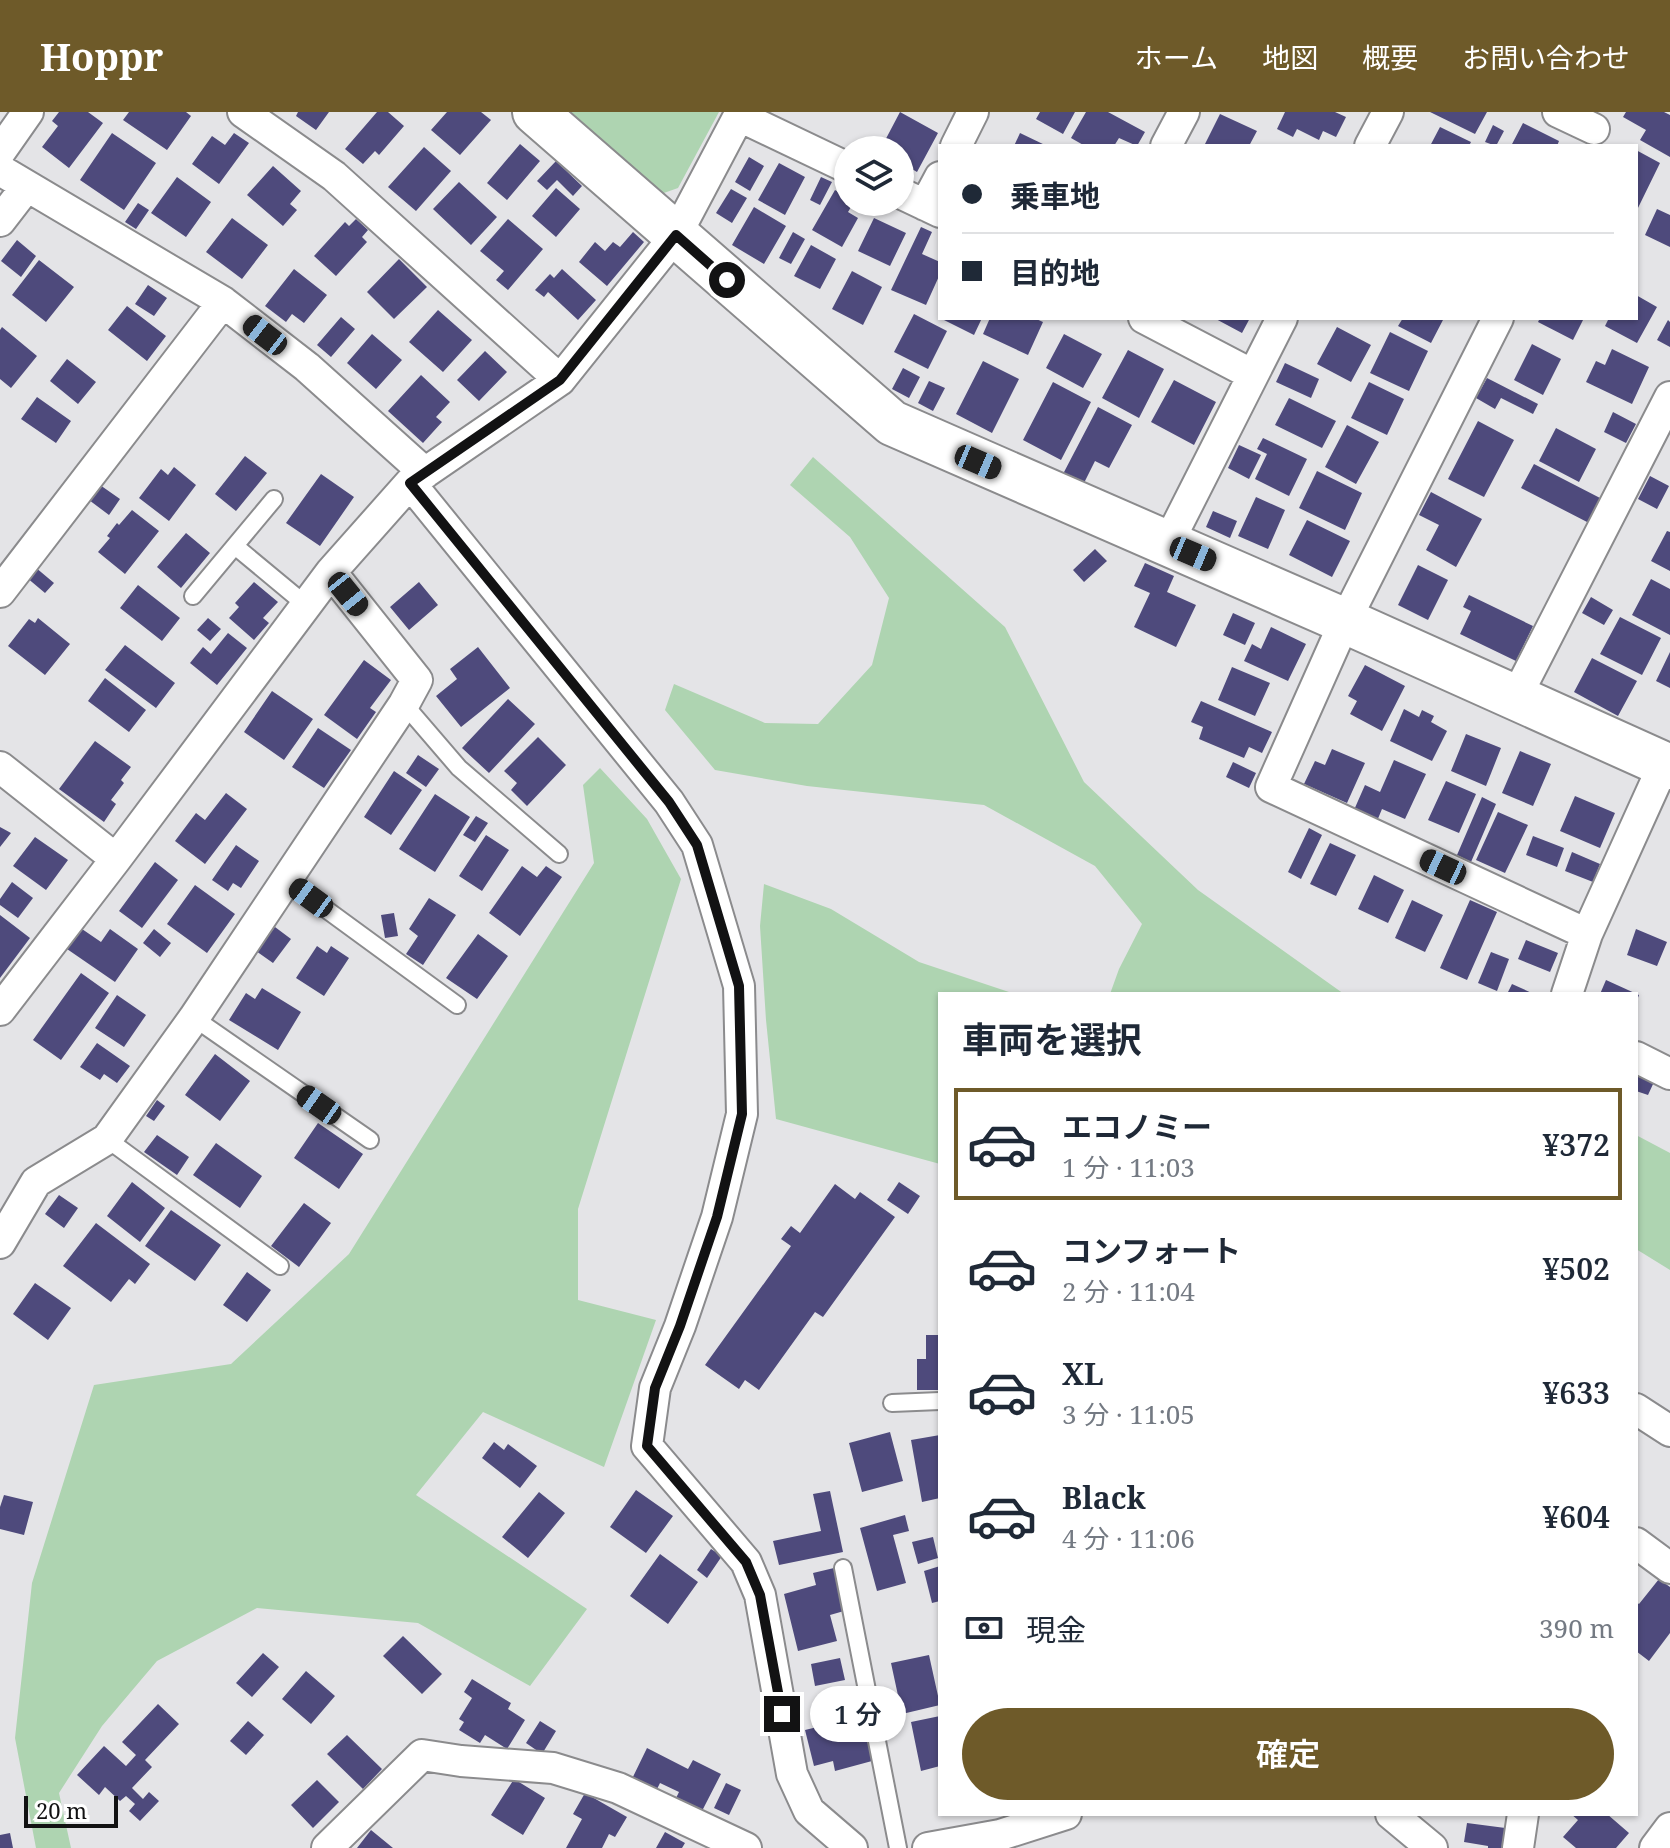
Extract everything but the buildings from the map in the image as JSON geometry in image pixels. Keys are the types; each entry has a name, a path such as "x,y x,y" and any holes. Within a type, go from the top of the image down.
{"street":[{"path":"0,152 28,112"},
{"path":"243,112 334,176 560,380"},
{"path":"535,112 892,423 1667,766 1587,934 1568,992"},
{"path":"957,144 973,112"},
{"path":"1167,144 1184,112"},
{"path":"1371,144 1388,112"},
{"path":"1558,112 1594,129"},
{"path":"0,1010 331,572 418,478 560,380 676,235 740,114 834,161"},
{"path":"0,170 223,302 307,367 418,478 669,802 697,845 739,986 742,1114 717,1217 655,1388 647,1446 746,1562 760,1595 792,1774 809,1811 852,1848"},
{"path":"922,203 938,180"},
{"path":"0,221 27,186"},
{"path":"0,592 223,302"},
{"path":"1148,320 1253,375"},
{"path":"1168,543 1281,320"},
{"path":"1497,320 1345,621 1271,787 1587,934"},
{"path":"1516,697 1670,397"},
{"path":"0,1243 36,1182 107,1139 194,1018 417,680 331,572"},
{"path":"0,767 116,859"},
{"path":"1638,1058 1670,1074"},
{"path":"1638,1410 1670,1431"},
{"path":"1638,1544 1670,1568"},
{"path":"327,1848 422,1755 553,1768 618,1788 746,1848"},
{"path":"928,1848 996,1841 1061,1816"},
{"path":"1393,1816 1432,1848"},
{"path":"1518,1848 1523,1816"},
{"path":"1655,1848 1670,1828"}],"lane":[{"path":"193,596 274,499"},
{"path":"235,546 306,605"},
{"path":"404,704 459,768 559,854"},
{"path":"286,880 457,1005"},
{"path":"194,1018 370,1140"},
{"path":"107,1139 280,1266"},
{"path":"892,1403 938,1401"},
{"path":"843,1568 898,1848"}],"green space":[{"path":"566,112 719,112 678,188 661,194"},
{"path":"813,457 1005,627 1084,782 1198,890 1341,992 1111,992 1142,924 1095,866 984,805 807,786 715,770 665,710 674,684 765,723 818,724 872,665 889,598 850,537 790,485"},
{"path":"600,768 647,819 681,879 578,1209 578,1300 656,1320 604,1467 483,1412 416,1495 587,1609 530,1686 418,1623 257,1608 157,1661 102,1726 59,1793 71,1848 36,1848 15,1738 32,1583 94,1385 231,1364 349,1254 594,863 583,785"},
{"path":"764,884 831,909 919,962 1009,992 938,992 938,1163 776,1119 760,926"},
{"path":"1638,1136 1670,1153 1670,1270 1638,1250"}],"route":[{"path":"727,280 676,235 560,380 410,483 669,802 697,845 739,986 742,1114 717,1217 655,1388 647,1446 746,1562 760,1595 782,1714"}]}
